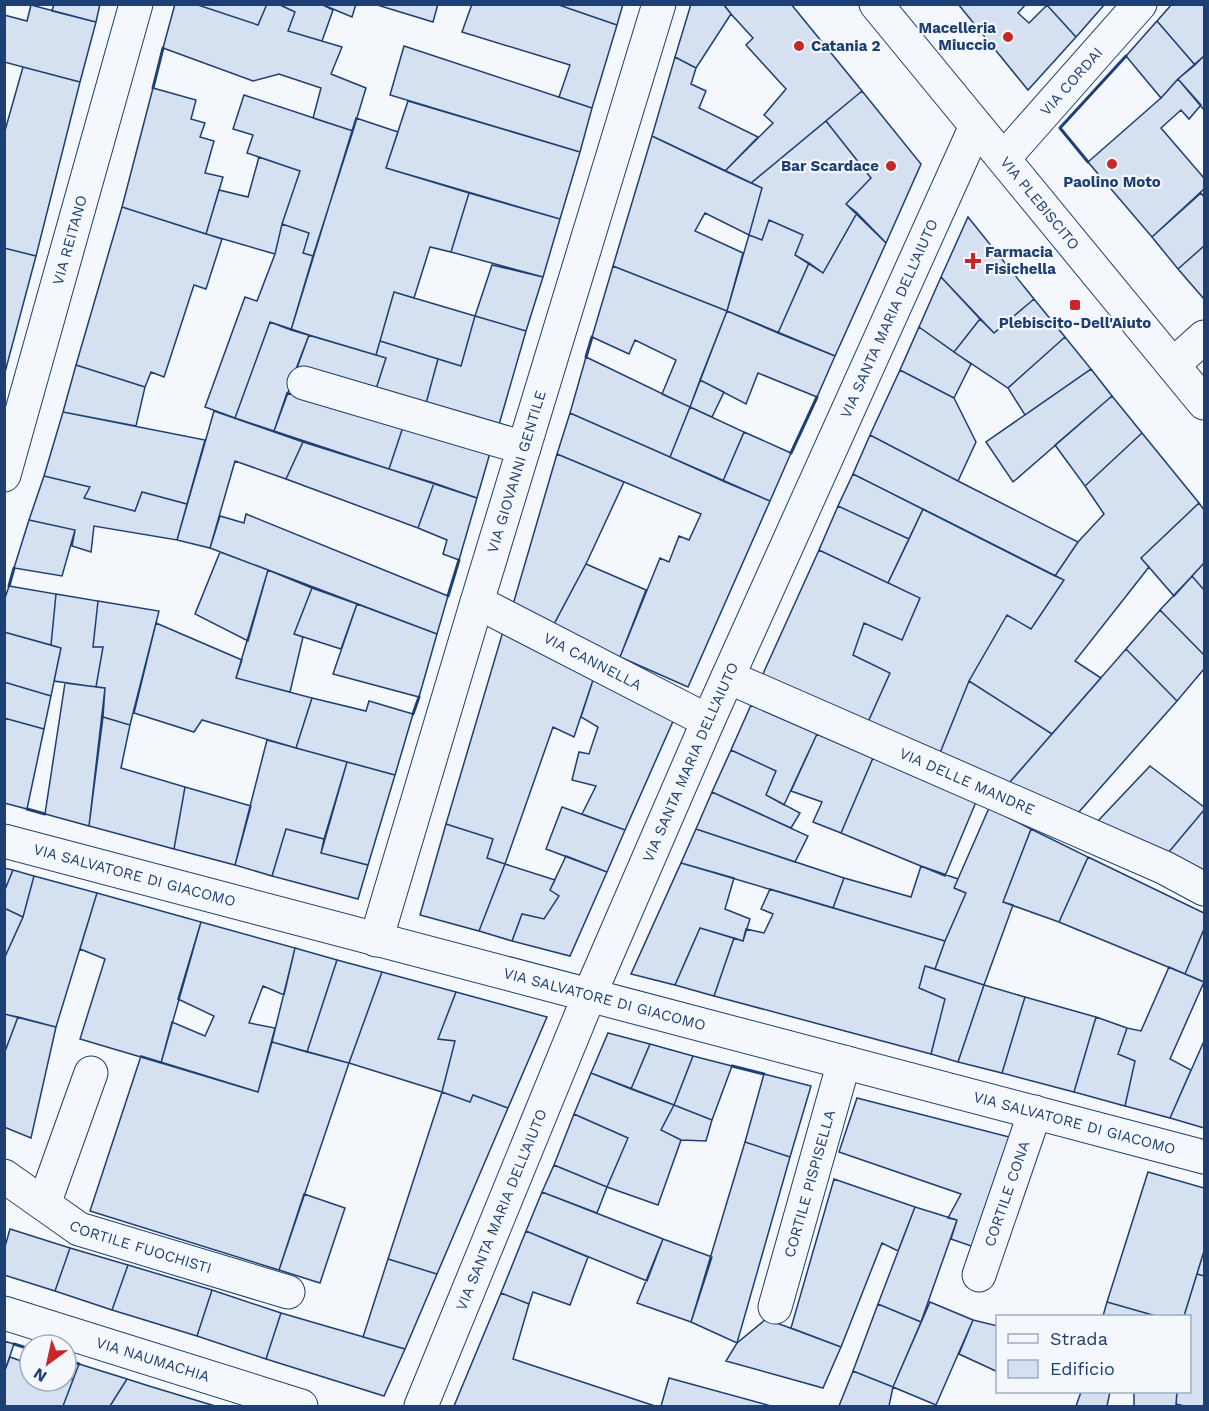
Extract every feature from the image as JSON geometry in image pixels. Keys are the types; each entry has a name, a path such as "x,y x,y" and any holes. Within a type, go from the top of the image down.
{"street":[{"name":"VIA REITANO","path":"4,475 136,4"},
{"name":"VIA GIOVANNI GENTILE","path":"376,940 659,4"},
{"name":"VIA PLEBISCITO","path":"876,4 1204,403"},
{"name":"VIA CORDAI","path":"1004,158 1140,4"},
{"name":"VIA SANTA MARIA DELL'AIUTO","path":"421,1407 589,996 708,721 976,126"},
{"path":"1173,365 1204,337"},
{"path":"304,382 524,448"},
{"name":"VIA CANNELLA","path":"477,602 708,721"},
{"name":"VIA DELLE MANDRE","path":"728,677 1165,868 1204,889"},
{"name":"VIA SALVATORE DI GIACOMO","path":"4,841 1204,1157"},
{"name":"CORTILE PISPISELLA","path":"775,1307 844,1062"},
{"path":"44,1204 91,1073"},
{"name":"CORTILE CONA","path":"979,1275 1035,1112"},
{"name":"CORTILE FUOCHISTI","path":"6,1183 44,1204 79,1229 288,1292"},
{"name":"VIA NAUMACHIA","path":"4,1313 301,1407"}],"building":[{"path":"54,4 100,4 96,22 52,11"},
{"path":"175,4 195,4 258,25 267,4 278,4 295,12 288,31 342,47 331,74 366,88 353,131 313,118 321,88 279,74 253,81 163,48"},
{"path":"195,4 267,4 258,25"},
{"path":"278,4 321,4 333,10 322,41 288,31 295,12"},
{"path":"321,4 356,4 352,17"},
{"path":"374,4 438,4 433,22"},
{"path":"472,4 556,4 617,25 592,108 559,97 570,65 462,32"},
{"path":"556,4 623,4 617,25"},
{"path":"691,4 723,4 731,14 696,68 675,57"},
{"path":"726,4 791,4 862,91 751,183 725,171 773,123 764,115 786,89 746,45 753,38 731,14"},
{"path":"958,4 1026,4 1018,13 1029,23 1047,5 1076,37 1028,90"},
{"path":"1046,4 1105,4 1076,37"},
{"path":"1172,4 1204,4 1204,56 1195,65 1157,21"},
{"path":"31,5 96,22 80,82 4,62 4,15 27,21"},
{"path":"1157,21 1195,65 1161,98 1126,56"},
{"path":"404,46 592,108 580,152 390,95"},
{"path":"1204,56 1204,110 1178,79"},
{"path":"675,57 696,68 691,84 706,91 699,108 758,137 725,171 652,136"},
{"path":"23,67 80,82 36,256 4,248 4,134"},
{"path":"1178,79 1201,105 1189,119 1181,110 1161,128 1204,178 1204,189 1152,237 1088,162 1161,98"},
{"path":"153,88 196,100 191,119 205,123 200,137 214,141 205,173 223,177 206,234 122,207"},
{"path":"862,91 921,164 886,243 846,204 871,178 826,121"},
{"path":"244,95 353,131 313,256 303,253 309,233 282,224 300,171 247,153 253,135 233,129"},
{"path":"408,101 580,152 560,219 386,168"},
{"path":"356,118 398,132 386,168 469,193 451,252 430,247 414,298 394,292 376,355 291,330"},
{"path":"826,121 871,178 846,204 857,213 823,273 795,255 803,235 769,220 762,240 749,235 762,188 751,183"},
{"path":"652,136 762,188 749,235 705,213 695,231 743,253 727,311 613,266"},
{"path":"259,157 300,171 282,224 275,254 206,234 219,190 248,197"},
{"path":"469,193 560,219 543,277 451,252"},
{"path":"1201,193 1204,197 1204,246 1178,269 1152,237"},
{"path":"122,207 222,239 206,289 194,285 164,377 151,372 145,387 76,365"},
{"path":"857,213 886,243 835,356 778,333 809,263 823,273"},
{"path":"968,217 1034,299 994,333 941,277"},
{"path":"769,220 803,235 795,255 809,263 778,333 727,311 749,235 762,240"},
{"path":"282,224 309,233 303,253 313,256 291,330 270,322 235,418 205,407 245,297 257,301 275,254"},
{"path":"1204,246 1204,299 1178,269"},
{"path":"4,248 36,256 4,376"},
{"path":"492,265 543,277 526,331 475,316"},
{"path":"613,266 727,311 690,407 662,394 676,360 635,340 629,354 592,337"},
{"path":"941,277 980,319 954,352 919,327"},
{"path":"394,292 475,316 461,366 380,341"},
{"path":"1034,299 1065,337 1008,388 954,352 980,319 994,333"},
{"path":"727,311 835,356 817,397 758,373 746,404 700,380"},
{"path":"475,316 526,331 498,428 425,407 438,359 461,366"},
{"path":"270,322 309,335 274,431 235,418"},
{"path":"919,327 971,364 954,398 900,370"},
{"path":"309,335 386,358 375,392 296,369"},
{"path":"1065,337 1091,369 1025,415 1008,388"},
{"path":"380,341 438,359 425,407 375,392 386,358 376,355"},
{"path":"586,357 690,407 670,457 570,413"},
{"path":"76,365 145,387 136,426 63,412"},
{"path":"1091,369 1112,396 1013,482 986,442"},
{"path":"900,370 954,398 976,442 958,481 870,435"},
{"path":"700,380 724,392 712,417 690,407"},
{"path":"287,393 403,427 389,469 274,431"},
{"path":"1112,396 1142,433 1085,486 1055,445"},
{"path":"690,407 744,432 723,481 670,457"},
{"path":"214,411 303,442 286,479 235,461 210,548 177,540"},
{"path":"63,412 205,440 187,504 142,492 135,511 84,498 90,487 44,476"},
{"path":"570,413 770,501 688,687 620,657 660,558 669,562 679,536 689,540 701,514 557,454"},
{"path":"403,427 490,453 477,498 389,469"},
{"path":"744,432 791,453 770,501 723,481"},
{"path":"1142,433 1199,503 1141,558 1149,567 1075,661 1101,678 1052,734 969,681 1007,615 1031,629 1064,580 1055,576 1078,542 1104,514 1085,486"},
{"path":"870,435 1078,542 1055,576 853,474"},
{"path":"303,442 434,483 418,528 286,479"},
{"path":"557,454 624,482 586,564 553,626 512,608"},
{"path":"853,474 923,509 909,539 838,506"},
{"path":"44,476 90,487 84,498 135,511 142,492 187,504 177,540 94,526 91,552 72,546 75,530 29,520"},
{"path":"434,483 477,498 459,560 443,554 447,540 418,528"},
{"path":"1199,503 1204,510 1204,563 1174,596 1141,558"},
{"path":"838,506 909,539 888,583 819,550"},
{"path":"923,509 1064,580 1031,629 1007,615 969,681 940,753 868,722 890,673 853,655 864,623 902,640 920,598 888,583"},
{"path":"246,514 448,596 437,634 210,548 220,516 244,523"},
{"path":"29,520 75,530 62,576 14,568"},
{"path":"819,550 920,598 902,640 864,623 853,655 890,673 868,722 762,676"},
{"path":"220,552 268,570 248,641 195,614"},
{"path":"1204,563 1204,590 1192,576"},
{"path":"586,564 646,590 620,657 553,626"},
{"path":"268,570 312,588 294,634 303,637 290,692 236,678"},
{"path":"1192,576 1204,590 1204,655 1160,610"},
{"path":"9,586 56,594 51,645 4,632 4,601"},
{"path":"312,588 357,604 341,649 294,634"},
{"path":"56,594 98,601 93,647 103,647 96,687 54,681 61,648 51,645"},
{"path":"98,601 159,611 130,725 103,717 105,688 96,687 103,647 93,647"},
{"path":"357,604 437,634 419,697 333,674"},
{"path":"1160,610 1204,655 1204,669 1177,701 1126,649"},
{"path":"156,623 242,660 236,678 312,698 296,748 202,720 194,732 134,713"},
{"path":"504,628 594,677 574,737 553,727 505,864 487,858 493,839 446,824"},
{"path":"4,632 61,648 51,696 4,682"},
{"path":"1126,649 1177,701 1078,813 1009,783"},
{"path":"594,677 674,719 625,830 582,814 596,786 572,780 579,752 589,754 598,727 581,717"},
{"path":"969,681 1052,734 1009,783 940,753"},
{"path":"4,682 51,696 44,729 4,718"},
{"path":"65,683 105,688 89,826 45,814"},
{"path":"312,698 366,711 369,701 413,714 395,775 296,748"},
{"path":"751,705 817,734 784,805 766,795 776,771 731,750"},
{"path":"103,717 130,725 121,768 185,787 174,849 89,826"},
{"path":"4,718 44,729 27,809 4,803"},
{"path":"817,734 873,758 841,833 813,822 822,802 791,791"},
{"path":"267,740 347,762 324,839 286,829 272,876 235,865"},
{"path":"731,750 776,771 766,795 800,813 791,828 712,792"},
{"path":"873,758 976,802 945,876 841,833"},
{"path":"347,762 395,775 368,865 321,853"},
{"path":"1150,766 1204,807 1204,810 1168,853 1097,822"},
{"path":"185,787 251,806 235,865 174,849"},
{"path":"712,792 808,836 795,862 696,829"},
{"path":"562,807 625,830 607,872 546,849"},
{"path":"989,808 1031,829 1003,902 1013,905 984,985 935,969 966,893 954,888"},
{"path":"1204,810 1204,873 1168,853"},
{"path":"446,824 493,839 487,858 505,864 479,931 420,915"},
{"path":"286,829 324,839 321,853 368,865 358,899 272,876"},
{"path":"696,829 844,878 833,908 681,863"},
{"path":"1031,829 1088,857 1059,922 1003,902"},
{"path":"566,856 607,872 570,956 512,941 522,914 544,919 559,896 550,890"},
{"path":"1088,857 1204,913 1204,929 1185,974 1059,922"},
{"path":"681,863 734,878 725,909 750,919 743,941 700,928 675,985 631,974"},
{"path":"505,864 555,880 550,890 559,896 544,919 522,914 512,941 479,931"},
{"path":"921,866 958,879 954,888 966,893 945,941 833,908 844,878 911,897"},
{"path":"4,868 13,870 4,892"},
{"path":"13,870 34,876 23,917 4,908 4,892"},
{"path":"34,876 97,893 56,1027 4,1014 4,959 23,917"},
{"path":"770,889 945,941 935,969 925,966 919,988 945,999 931,1054 714,996 734,938 743,941 746,929 764,933 773,914 761,909"},
{"path":"97,893 201,922 161,1063 80,1039 105,959 80,949"},
{"path":"4,908 23,917 4,959"},
{"path":"201,922 295,948 284,995 263,986 249,1023 275,1028 258,1092 161,1063 172,1022 205,1036 214,1016 178,999"},
{"path":"700,928 734,938 714,996 675,985"},
{"path":"1204,929 1204,982 1185,974"},
{"path":"295,948 337,960 307,1052 272,1042"},
{"path":"337,960 382,972 349,1063 307,1052"},
{"path":"925,966 984,985 958,1062 931,1054 945,999 919,988"},
{"path":"1169,967 1204,982 1170,1059 1191,1070 1170,1118 1125,1106 1135,1061 1118,1054 1127,1028 1141,1031"},
{"path":"382,972 456,992 438,1039 455,1041 442,1092 349,1063"},
{"path":"984,985 1025,997 1002,1073 958,1062"},
{"path":"456,992 547,1017 508,1108 473,1095 470,1102 442,1092 455,1041 438,1039"},
{"path":"1025,997 1096,1017 1074,1092 1002,1073"},
{"path":"4,1014 18,1017 4,1054"},
{"path":"18,1017 56,1027 31,1138 4,1127 4,1054"},
{"path":"1096,1017 1127,1028 1118,1054 1135,1061 1125,1106 1074,1092"},
{"path":"608,1033 650,1044 631,1089 591,1073"},
{"path":"1204,1041 1204,1128 1170,1118"},
{"path":"272,1042 349,1063 279,1270 90,1211 141,1056 258,1092"},
{"path":"650,1044 693,1056 674,1105 631,1089"},
{"path":"693,1056 732,1066 712,1120 674,1105"},
{"path":"591,1073 674,1105 661,1130 681,1140 658,1205 607,1187 628,1138 574,1114"},
{"path":"764,1074 811,1086 790,1157 745,1142"},
{"path":"442,1092 470,1102 473,1095 508,1108 437,1274 388,1259"},
{"path":"857,1098 1017,1139 977,1248 951,1239 957,1220 948,1218 961,1194 839,1152"},
{"path":"674,1105 712,1120 706,1141 681,1140 661,1130"},
{"path":"574,1114 628,1138 607,1187 554,1165"},
{"path":"745,1142 790,1157 737,1343 691,1322"},
{"path":"554,1165 607,1187 597,1213 542,1192"},
{"path":"1148,1172 1204,1188 1204,1251 1184,1315 1152,1315 1107,1302"},
{"path":"834,1179 915,1207 898,1251 882,1243 841,1347 791,1328"},
{"path":"542,1192 663,1239 647,1281 526,1231"},
{"path":"304,1194 345,1208 320,1283 279,1270"},
{"path":"915,1207 957,1220 921,1322 878,1304"},
{"path":"10,1229 70,1248 55,1291 4,1275 4,1250"},
{"path":"526,1231 588,1257 570,1305 533,1292 529,1304 501,1293"},
{"path":"663,1239 712,1257 691,1322 637,1303"},
{"path":"70,1248 128,1265 112,1310 55,1291"},
{"path":"1204,1251 1204,1276 1197,1274"},
{"path":"388,1259 437,1274 405,1349 363,1337"},
{"path":"128,1265 212,1290 197,1336 112,1310"},
{"path":"1197,1274 1204,1276 1204,1406 1176,1404 1177,1393 1191,1393 1191,1315 1184,1315"},
{"path":"212,1290 281,1313 266,1359 197,1336"},
{"path":"501,1293 529,1304 513,1359 655,1406 454,1406"},
{"path":"930,1302 973,1320 936,1405 893,1387"},
{"path":"1107,1302 1152,1315 1103,1315"},
{"path":"878,1304 921,1322 893,1387 853,1371"},
{"path":"281,1313 405,1349 384,1396 266,1359"},
{"path":"766,1319 841,1347 823,1388 726,1361 737,1343"},
{"path":"973,1320 996,1326 996,1371 959,1354"},
{"path":"4,1341 14,1344 4,1373"},
{"path":"10,1357 18,1360 18,1393 68,1393 63,1406 4,1406 4,1373"},
{"path":"79,1364 127,1379 110,1406 63,1406 68,1393 78,1393"},
{"path":"853,1371 893,1387 889,1406 839,1406"},
{"path":"669,1378 771,1406 661,1406"},
{"path":"127,1379 149,1386 215,1406 110,1406"},
{"path":"1081,1393 1110,1393 1107,1406 1076,1406"},
{"path":"1134,1393 1177,1393 1176,1406 1134,1406"}],"wall":[{"path":"153,88 163,48"},
{"path":"1088,162 1060,128 1126,56"},
{"path":"586,357 592,337"},
{"path":"791,453 817,397"},
{"path":"448,596 459,560"},
{"path":"9,586 14,568"},
{"path":"413,714 419,697"},
{"path":"27,809 45,814"},
{"path":"732,1066 764,1074"},
{"path":"14,1344 18,1345"}],"place":[{"name":"Macelleria Miuccio","path":"1008,37"},
{"name":"Catania 2","path":"799,46"},
{"name":"Paolino Moto","path":"1112,164"},
{"name":"Bar Scardace","path":"891,166"},
{"name":"Farmacia Fisichella","path":"973,261"},
{"name":"Plebiscito-Dell'Aiuto","path":"1075,305"}]}
